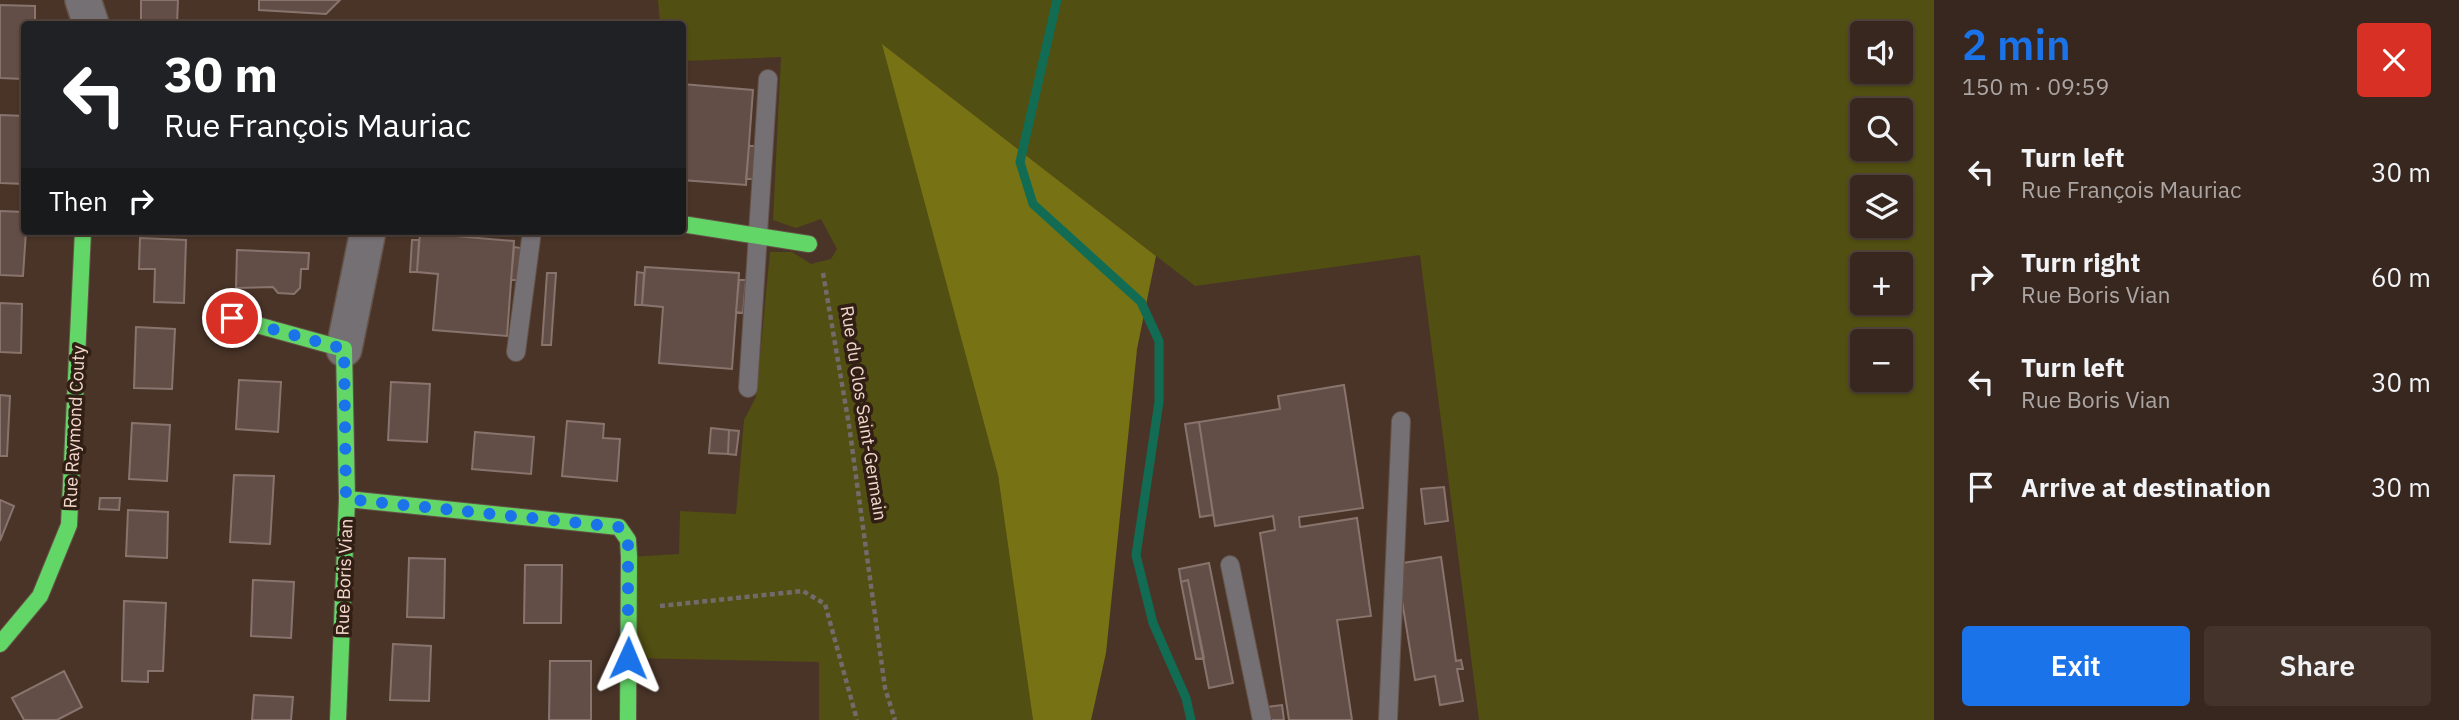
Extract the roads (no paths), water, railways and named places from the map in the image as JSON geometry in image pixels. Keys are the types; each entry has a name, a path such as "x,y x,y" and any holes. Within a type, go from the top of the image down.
{"street":[{"path":"83,0 91,21"},
{"path":"686,225 809,244"},
{"name":"Rue Raymond Couty","path":"0,644 40,596 69,525 83,235"},
{"name":"Rue Boris Vian","path":"338,720 346,499 344,349 367,235"},
{"path":"232,318 344,349"},
{"path":"346,499 619,527 628,540 628,720"}],"lane":[{"path":"748,388 768,79"},
{"path":"516,352 531,235"},
{"path":"1388,720 1401,421"},
{"path":"1230,565 1262,720"}],"waterway":[{"path":"1057,0 1020,162 1033,204 1141,302 1159,341 1159,402 1136,555 1153,623 1186,698 1191,720"}]}
